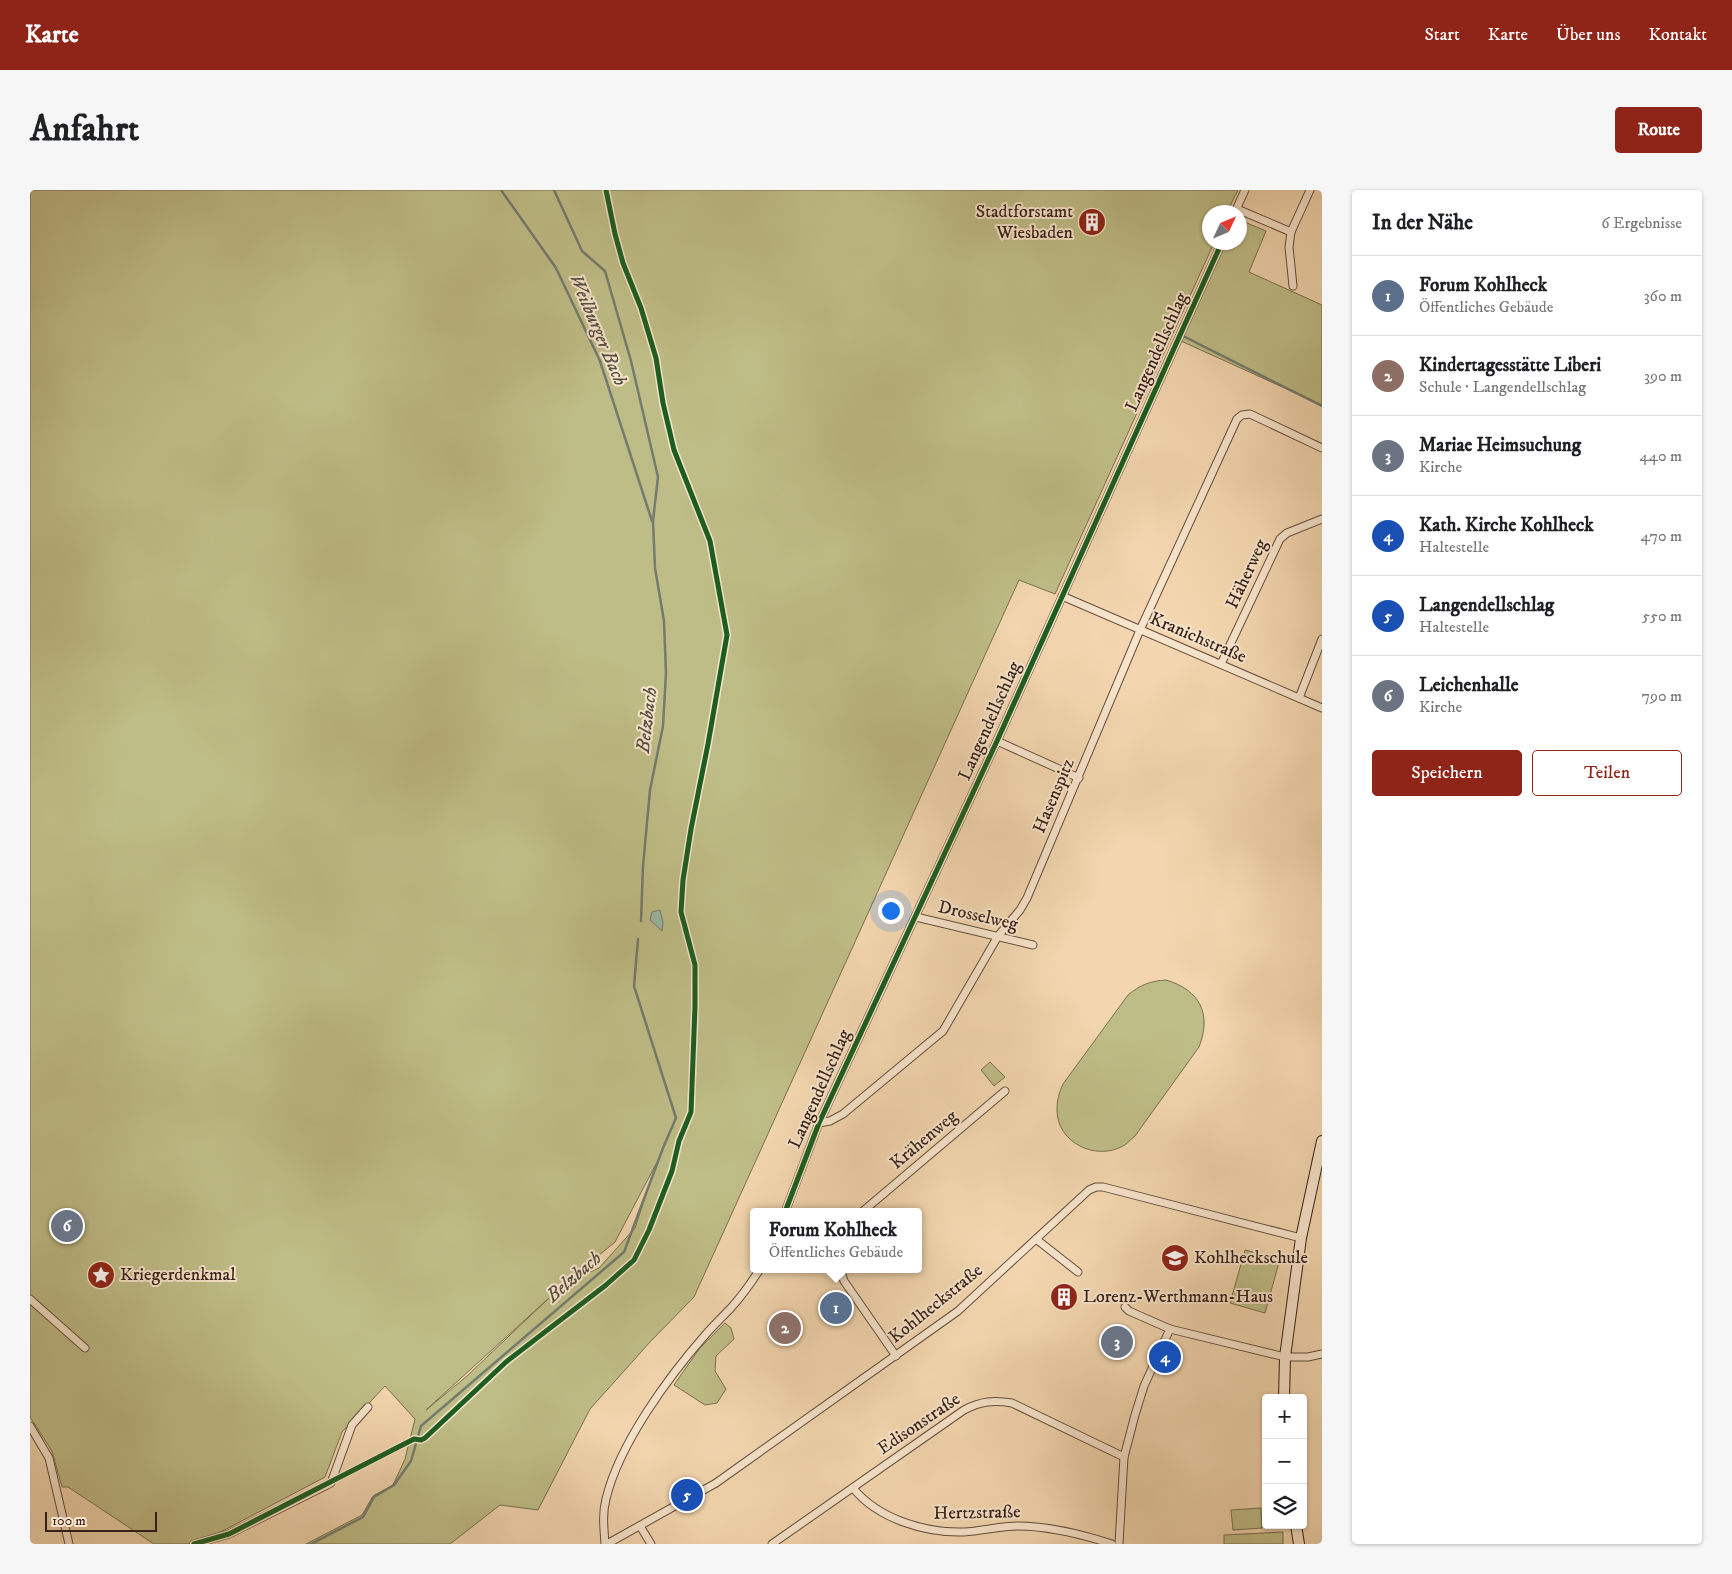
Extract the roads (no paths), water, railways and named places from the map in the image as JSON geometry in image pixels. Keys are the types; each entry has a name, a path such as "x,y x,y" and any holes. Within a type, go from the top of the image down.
{"street":[{"path":"1239,205 1245,190"},
{"path":"1293,286 1289,247 1291,232 1310,190"},
{"path":"1247,215 1291,232"},
{"name":"Langendellschlag","path":"787,1208 819,1123 997,741 1218,250"},
{"name":"Hasenspitz","path":"819,1123 830,1121 842,1114 943,1031 998,936 1020,910 1079,778 1140,630 1237,420 1242,415 1250,414 1322,448"},
{"name":"Häherweg","path":"1221,664 1280,539 1286,532 1322,519"},
{"name":"Kranichstraße","path":"1062,596 1322,708"},
{"path":"1299,698 1322,639"},
{"path":"997,741 1079,778"},
{"name":"Drosselweg","path":"916,917 1033,945"},
{"name":"Krähenweg","path":"867,1208 1005,1091"},
{"path":"1284,1394 1285,1357 1301,1238 1322,1141"},
{"name":"Kohlheckstraße","path":"606,1544 716,1483 958,1311 1089,1190 1096,1187 1104,1187 1301,1238"},
{"path":"1036,1239 1078,1272"},
{"path":"606,1544 603,1519 606,1500 619,1463 630,1443 670,1379 708,1332 731,1308 757,1273"},
{"path":"841,1273 844,1281 896,1356"},
{"path":"30,1299 85,1348"},
{"path":"1124,1307 1170,1329 1285,1357 1308,1357 1322,1354"},
{"path":"1119,1544 1124,1457 1144,1386 1170,1329"},
{"name":"Edisonstraße","path":"772,1544 964,1410 987,1401 999,1400 1012,1403 1124,1457"},
{"path":"194,1544 230,1534 331,1483 352,1425 368,1407"},
{"path":"30,1426 49,1458 70,1544"},
{"name":"Hertzstraße","path":"853,1488 861,1497 885,1513 925,1528 964,1532 1000,1527 1041,1528 1083,1535 1112,1544"},
{"path":"640,1526 650,1544"},
{"path":"1297,1529 1299,1544"}],"waterway":[{"name":"Weilburger Bach","path":"501,190 556,268 600,361 652,521"},
{"name":"Belzbach","path":"554,190 582,251 605,271 631,361 658,477 653,521 655,568 664,621 666,673 663,726 650,790 643,866 641,921"},
{"path":"1181,335 1322,406"},
{"name":"Belzbach","path":"311,1544 363,1517 374,1497 394,1485 411,1461 421,1426 624,1252 676,1118 634,986 638,939"}],"place":[{"name":"Stadtforstamt Wiesbaden","path":"1092,222"},
{"name":"Leichenhalle","path":"67,1226"},
{"name":"Kohlheckschule","path":"1175,1258"},
{"name":"Kriegerdenkmal","path":"101,1275"},
{"name":"Lorenz-Werthmann-Haus","path":"1064,1297"},
{"name":"Forum Kohlheck","path":"836,1308"},
{"name":"Kindertagesstätte Liberi","path":"785,1328"},
{"name":"Mariae Heimsuchung","path":"1117,1342"},
{"name":"Kath. Kirche Kohlheck","path":"1165,1357"},
{"name":"Langendellschlag","path":"687,1495"}]}
